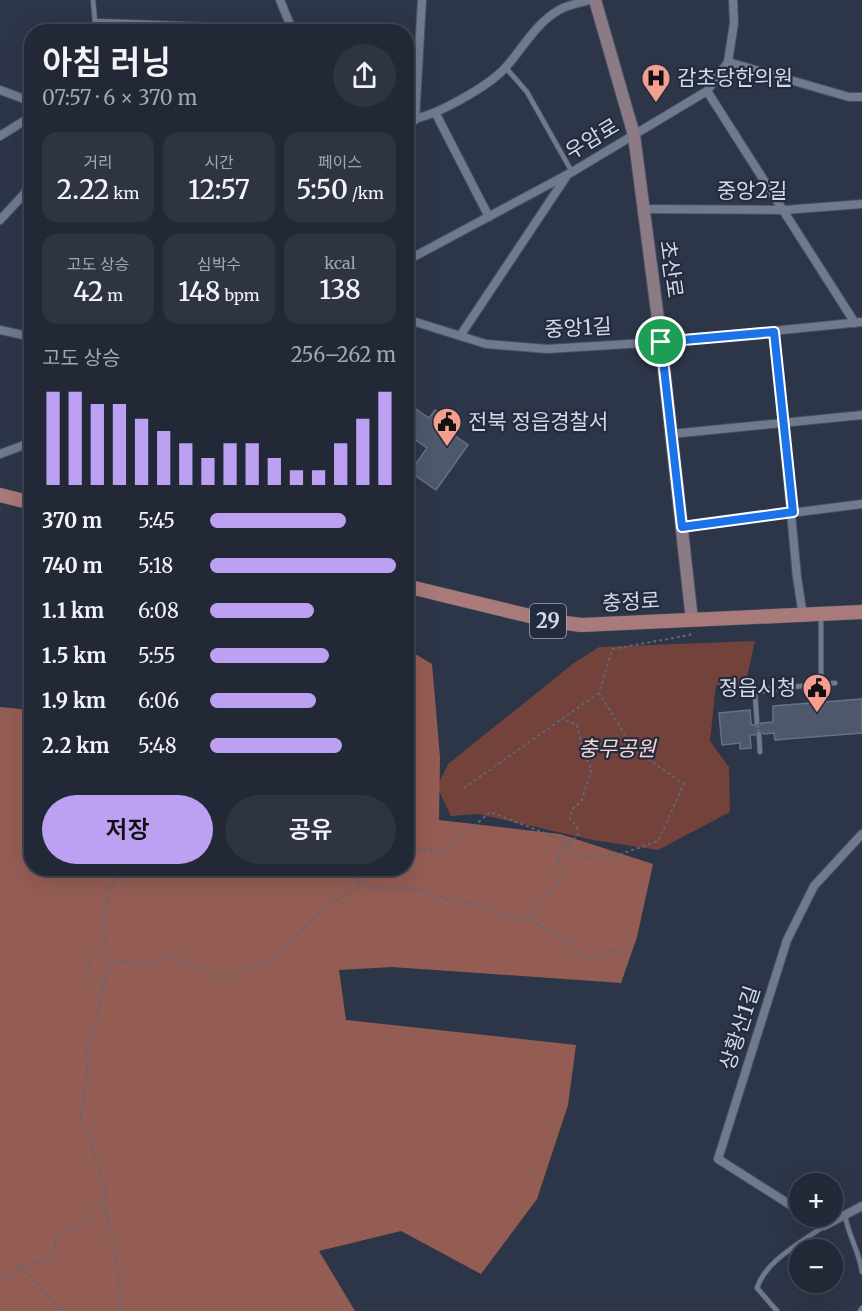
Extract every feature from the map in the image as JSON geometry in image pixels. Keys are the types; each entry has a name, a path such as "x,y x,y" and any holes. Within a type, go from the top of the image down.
{"main road":[{"path":"0,495 24,501"},
{"name":"충정로","path":"414,588 550,621 581,625 862,612"}],"street":[{"path":"280,0 290,24"},
{"path":"414,87 422,0"},
{"path":"414,119 436,114 506,68 531,34 558,10 589,0"},
{"name":"초산로","path":"595,0 634,135 661,342 692,620"},
{"path":"733,0 734,23 729,62 849,97 862,97"},
{"name":"우암로","path":"414,257 570,173 707,90 729,62"},
{"path":"0,90 24,99"},
{"path":"707,90 859,323"},
{"path":"436,114 489,217"},
{"path":"0,136 24,121"},
{"path":"460,336 570,173"},
{"path":"0,220 24,194"},
{"name":"중앙2길","path":"643,208 784,210 862,204"},
{"name":"중앙1길","path":"414,322 486,344 547,349 661,342 859,323"},
{"path":"0,330 24,335"},
{"path":"774,332 793,512 797,577 803,616"},
{"path":"671,434 862,416"},
{"path":"0,454 24,445"},
{"path":"682,527 862,504"},
{"name":"상황산1길","path":"789,1204 718,1159 787,940 814,886 862,834"},
{"path":"845,1215 862,1206"}],"lane":[{"path":"93,0 95,24"},
{"path":"95,21 161,24"},
{"path":"506,68 527,92 570,173"},
{"path":"821,615 821,684"},
{"path":"757,723 755,693 770,689 835,683"},
{"path":"759,734 760,752"},
{"path":"845,1215 846,1226 860,1254 862,1272"},
{"path":"777,1311 757,1288 760,1280 790,1250 823,1227"}],"path":[{"path":"464,788 599,693 612,650 690,635 692,620"},
{"path":"414,848 445,852 490,812 555,837 586,857 618,855 658,842 684,784 634,749 599,693"},
{"path":"528,918 558,884 561,873 558,860 567,845 578,835 577,827 570,819 572,809 581,802 592,769 583,752 577,725 562,719"},
{"path":"103,987 91,975 88,964 106,947 104,909 109,887 115,876"},
{"path":"352,876 358,886"},
{"path":"0,1276 8,1277 20,1267 50,1258 55,1249 56,1237 80,1226 107,1194 88,1132 80,1118 87,1078 87,1045 109,962 123,960 142,966 155,965 170,954 224,980 272,959 331,903 365,883 376,888 416,889 453,902 487,905 507,917 528,918 570,944 586,958 620,949"},
{"path":"103,1201 112,1231 120,1285 120,1311"},
{"path":"20,1267 41,1287 57,1307 64,1311"}],"green space":[{"name":"충무공원","path":"755,641 745,686 716,685 710,741 729,767 730,812 658,850 593,840 478,814 451,816 437,787 448,764 574,663 599,647"}],"shaded area":[{"path":"414,653 432,664 440,757 439,820 560,834 653,864 637,937 621,983 392,967 339,970 346,1020 576,1045 568,1105 537,1199 481,1274 401,1231 319,1251 355,1311 0,1311 0,707 24,709 24,876 414,876"}],"building":[{"name":"전북 정읍경찰서","path":"414,408 429,418 435,410 450,421 444,428 468,445 436,490 414,475 414,466 427,448 414,439"},
{"name":"정읍시청","path":"862,699 862,733 775,740 774,733 764,734 758,730 755,735 750,735 751,748 740,749 740,743 722,745 719,713 750,710 751,724 758,727 761,723 773,722 773,706"}],"place":[{"name":"감초당한의원","path":"656,104"},
{"name":"전북 정읍경찰서","path":"447,448"},
{"name":"정읍시청","path":"817,714"}],"route":[{"path":"774,332 793,512 682,527 661,342 774,332"}]}
